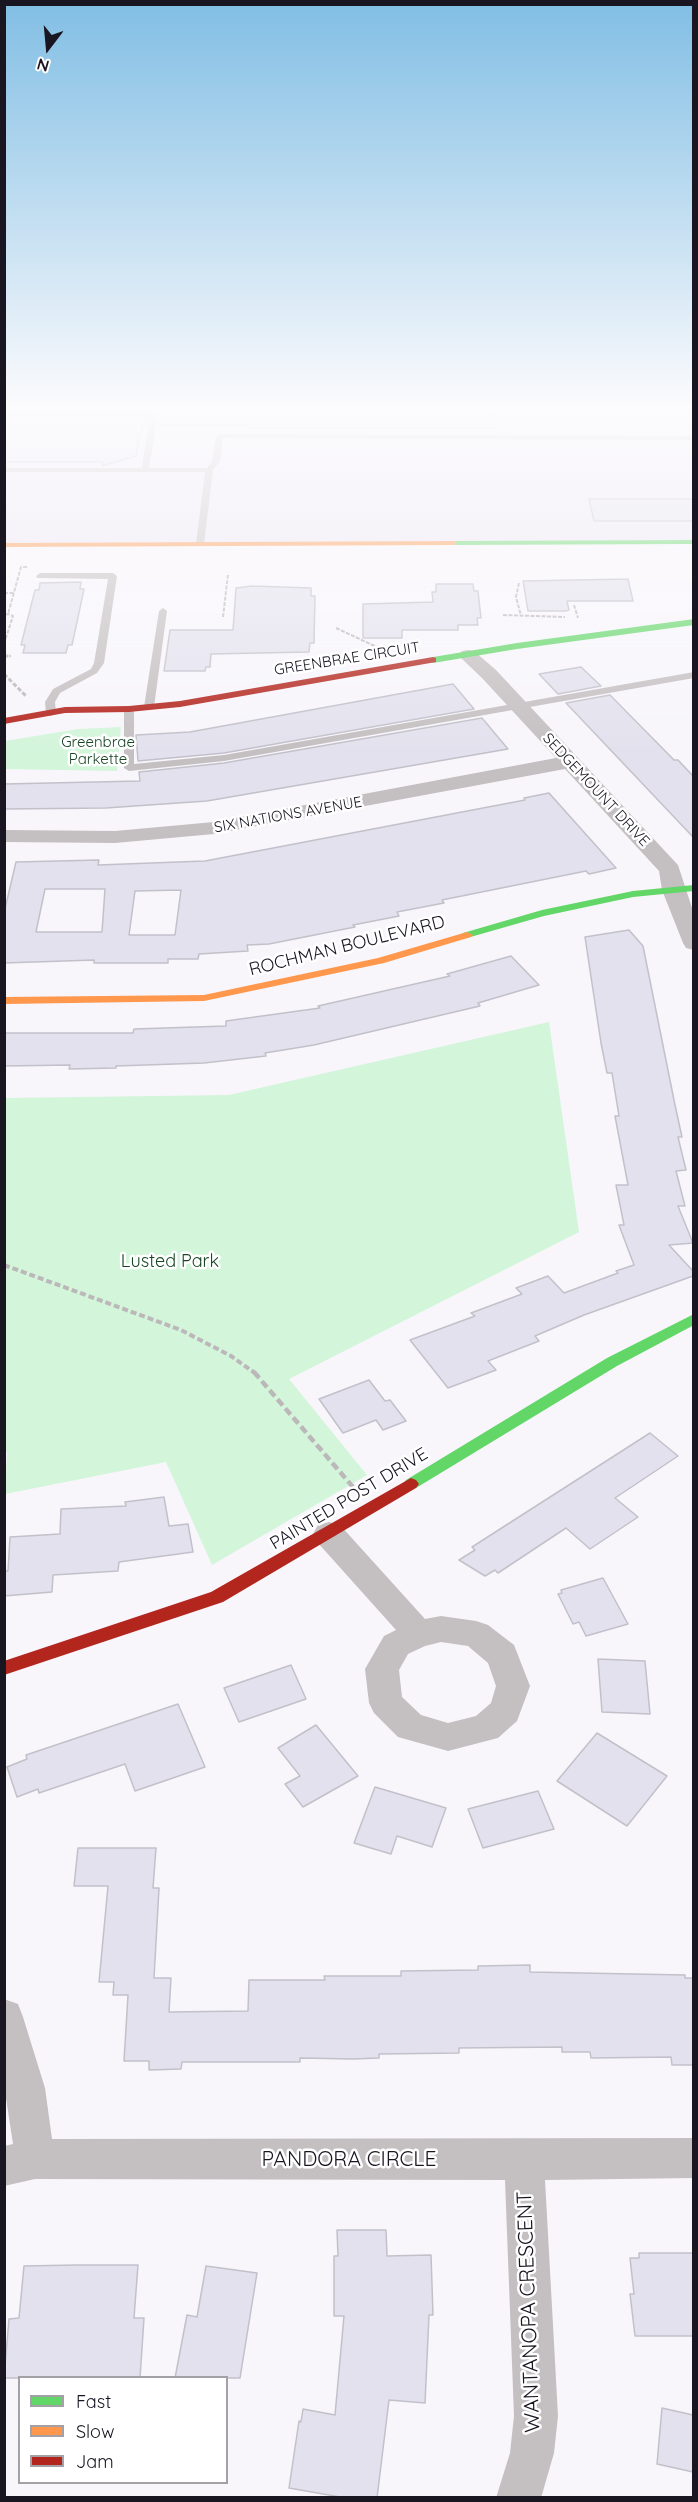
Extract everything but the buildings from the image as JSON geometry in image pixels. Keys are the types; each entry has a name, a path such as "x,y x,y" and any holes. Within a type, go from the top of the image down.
{"street":[{"path":"4,545 693,542"},
{"name":"GREENBRAE CIRCUIT","path":"4,721 51,712 149,707 620,630 693,622"},
{"name":"SEDGEMOUNT DRIVE","path":"468,655 670,870 683,889 693,943"},
{"name":"SIX NATIONS AVENUE","path":"4,836 115,837 214,828 569,762"},
{"name":"ROCHMAN BOULEVARD","path":"4,1001 204,998 380,961 532,915 633,894 683,889"},
{"name":"PAINTED POST DRIVE","path":"4,1668 217,1597 329,1534 612,1362 693,1319"},
{"path":"329,1534 400,1611 418,1634"},
{"path":"4,2017 24,2088 20,2163"},
{"name":"PANDORA CIRCLE","path":"20,2163 693,2158"},
{"name":"WANTANOPA CRESCENT","path":"518,2498 532,2453 536,2416 524,2160"}],"lane":[{"path":"200,544 203,520"},
{"path":"40,576 113,576 99,663 94,671 56,691 51,702 51,712"},
{"path":"149,707 163,611"},
{"path":"129,709 129,768 224,758 693,675"}],"path":[{"path":"4,644 12,616 6,615 21,567 31,567"},
{"path":"223,617 228,574"},
{"path":"519,583 516,597 521,616"},
{"path":"4,593 14,593"},
{"path":"503,615 578,617"},
{"path":"336,628 388,650"},
{"path":"4,656 11,656"},
{"path":"4,1265 181,1330 243,1363 270,1388 371,1509"}],"shaded area":[{"path":"5,520 693,520 693,542 5,545"}],"green space":[{"name":"Greenbrae Parkette","path":"121,727 117,771 5,769 5,741 78,729"},
{"name":"Lusted Park","path":"549,1022 579,1232 289,1379 367,1475 212,1565 166,1462 5,1494 7,1452 4,1452 5,1098 229,1095"}],"traffic: fast":[{"path":"453,543 694,542"},
{"path":"433,660 694,622"},
{"path":"467,935 542,913 633,894 694,888"},
{"path":"411,1484 612,1362 694,1319"}],"traffic: slow":[{"path":"4,545 453,543"},
{"path":"4,1001 204,998 380,961 467,935"}],"traffic: jam":[{"path":"4,721 65,710 129,709 180,704 433,660"},
{"path":"4,1668 217,1597 411,1484"}]}
